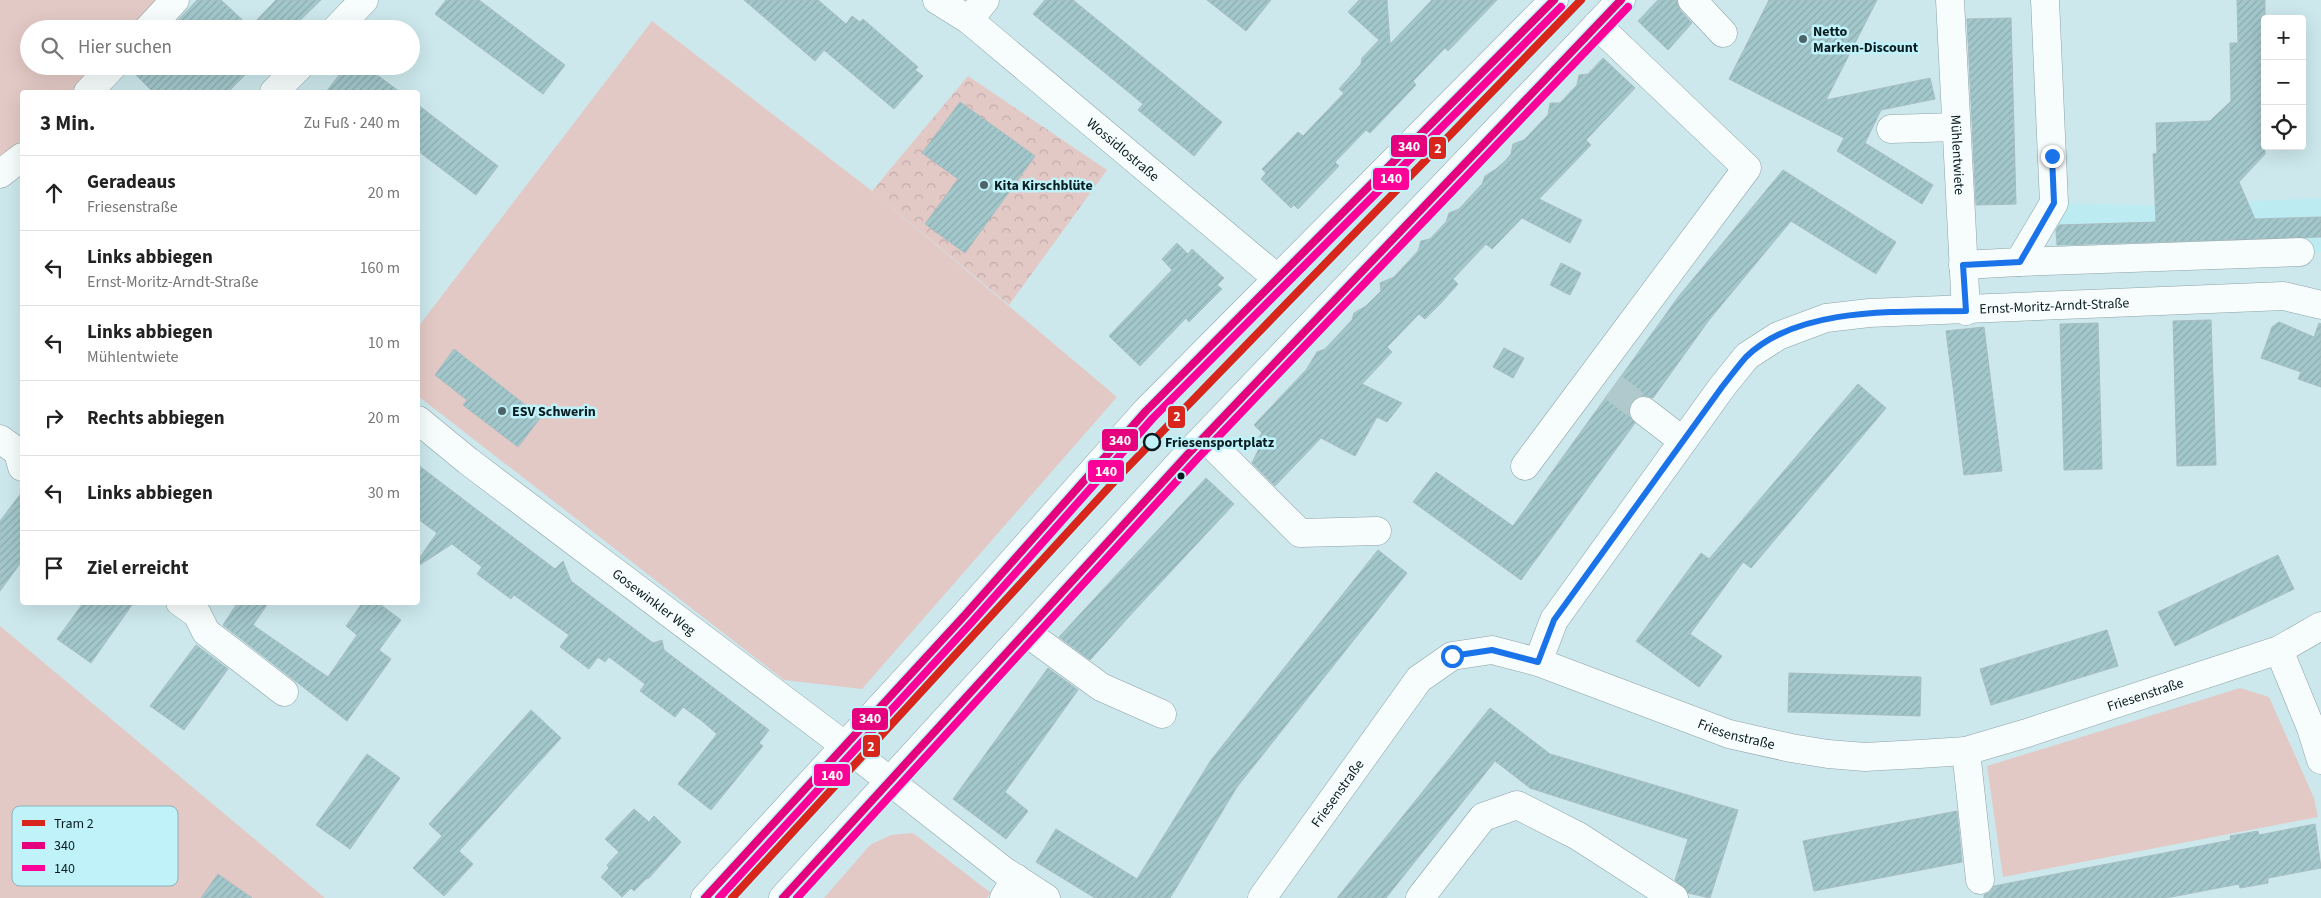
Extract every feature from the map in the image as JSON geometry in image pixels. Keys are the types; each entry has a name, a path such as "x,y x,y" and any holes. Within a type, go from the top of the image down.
{"street":[{"path":"156,20 175,0"},
{"path":"345,20 364,0"},
{"name":"Wossidlostraße","path":"937,0 977,10 1278,279"},
{"path":"705,898 965,615 1146,411 1554,0"},
{"path":"783,898 1205,438 1621,0"},
{"path":"1692,0 1723,33"},
{"name":"Mühlentwiete","path":"1950,0 1966,311"},
{"path":"2020,262 2054,203 2045,0"},
{"path":"1525,466 1604,380 1747,168 1597,25"},
{"path":"90,90 104,75"},
{"path":"276,90 291,75"},
{"path":"1891,129 1956,127"},
{"path":"0,174 20,159"},
{"path":"1963,265 2300,252"},
{"name":"Ernst-Moritz-Arndt-Straße","path":"1538,662 1554,620 1722,387 1747,356 1778,336 1826,318 1869,313 1966,311 2284,296 2321,305"},
{"path":"1644,410 1683,441"},
{"name":"Gosewinkler Weg","path":"420,422 468,461 890,781"},
{"path":"1205,438 1300,533 1376,531"},
{"path":"0,439 18,452 20,460"},
{"path":"184,605 197,614 206,632 284,692"},
{"name":"Friesenstraße","path":"1262,898 1419,679 1452,656 1492,650 1538,662 1729,734 1791,748 1865,757 1966,751 2028,733 2279,650 2321,626"},
{"path":"1027,633 1101,687 1162,714"},
{"path":"2279,650 2316,727 2321,760"},
{"path":"1966,751 1980,880"},
{"path":"890,781 1010,888 1046,898"},
{"path":"1420,898 1483,817 1517,804 1578,836 1674,898"}],"shaded area":[{"path":"2321,198 2321,252 2055,261 2054,203 2156,205"}],"green space":[{"path":"0,0 175,0 156,20 20,20 20,75 104,75 90,90 20,90 20,159 0,174"},
{"path":"652,21 872,191 1117,397 862,689 784,680 420,398 420,324"},
{"path":"968,76 1107,170 1009,305 872,191"},
{"path":"0,626 325,898 0,898"},
{"path":"2240,688 2269,697 2314,798 2318,817 2003,877 1987,766"},
{"path":"913,833 991,893 987,898 824,898 870,845 891,835"}],"building":[{"path":"197,0 221,0 242,20 178,20"},
{"path":"276,0 321,0 300,20 257,20"},
{"path":"446,0 479,0 565,65 543,94 435,14"},
{"path":"744,0 818,0 846,24 852,16 860,22 863,19 918,67 915,70 923,76 894,109 824,50 815,61"},
{"path":"1045,0 1073,0 1222,122 1194,156 1138,110 1143,104 1033,14"},
{"path":"1207,0 1271,0 1246,31"},
{"path":"1359,0 1387,0 1390,44 1432,0 1497,0 1448,51 1445,48 1413,81 1416,85 1370,133 1366,130 1335,162 1339,166 1298,209 1294,205 1291,208 1261,179 1266,173 1262,169 1298,132 1303,136 1344,93 1339,89 1361,64 1362,58 1379,40 1348,12"},
{"path":"1658,0 1677,0 1680,10 1692,23 1668,50 1638,21"},
{"name":"Netto Marken-Discount","path":"1769,0 1877,0 1826,100 1930,78 1935,99 1881,110 1865,143 1933,185 1922,204 1837,151 1844,138 1729,79"},
{"path":"2237,0 2265,0 2265,15 2261,15 2261,150 2265,150 2265,154 2239,182 2255,219 2321,217 2321,237 2057,245 2056,230 2059,225 2156,222 2153,154 2157,153 2156,123 2210,121 2231,101 2230,43 2238,43"},
{"path":"2011,18 2016,204 1976,205 1967,19"},
{"path":"1603,58 1635,88 1586,140 1591,145 1539,199 1582,220 1570,243 1522,218 1492,249 1486,244 1453,279 1458,284 1441,303 1425,319 1419,314 1387,347 1392,352 1362,384 1402,403 1387,422 1377,417 1355,456 1321,438 1275,486 1252,463 1262,442 1258,438 1262,433 1254,425 1306,370 1317,352 1325,349 1352,320 1354,313 1366,306 1381,291 1380,283 1394,277 1418,251 1421,241 1430,239 1446,222 1449,213 1459,209 1482,184 1485,176 1505,161 1511,154 1513,144 1524,140 1548,115 1550,103 1560,103 1577,85 1579,75 1588,74"},
{"path":"136,75 245,75 230,90 151,90"},
{"path":"339,75 377,75 397,90 328,90"},
{"name":"Kita Kirschblüte","path":"960,102 1035,156 965,253 925,224 958,179 922,153"},
{"path":"420,107 498,166 476,195 420,153"},
{"path":"1783,170 1896,242 1876,274 1791,221 1709,320 1653,398 1639,396 1631,402 1629,416 1635,423 1521,580 1413,502 1436,472 1513,526 1679,296"},
{"path":"1177,243 1188,254 1192,249 1224,278 1217,285 1222,289 1189,322 1186,318 1140,366 1109,336 1172,270 1162,259"},
{"path":"1561,263 1581,273 1570,295 1550,285"},
{"path":"2211,320 2216,465 2177,466 2173,321"},
{"path":"2279,322 2314,337 2319,323 2321,324 2321,387 2298,379 2301,372 2261,358 2272,327"},
{"path":"2098,323 2102,469 2064,470 2060,324"},
{"path":"1984,327 2002,471 1964,475 1946,331"},
{"path":"1504,348 1524,358 1513,378 1493,367"},
{"name":"ESV Schwerin","path":"454,349 541,417 518,447 463,405 467,400 435,375"},
{"path":"1858,384 1886,408 1751,568 1743,562 1690,634 1722,656 1699,687 1636,641 1701,553 1709,559"},
{"path":"420,467 555,569 563,561 571,581 653,643 662,640 664,650 769,730 759,743 763,746 711,810 678,784 717,734 683,707 675,717 640,691 645,684 609,657 605,662 598,657 589,669 560,647 569,635 514,595 511,599 477,574 482,567 452,544 420,565 420,557 437,533 420,520"},
{"path":"1206,478 1234,504 1090,660 1059,637"},
{"path":"20,495 20,564 0,591 0,521"},
{"path":"1378,550 1407,573 1237,787 1170,898 1095,898 1036,862 1056,829 1137,879 1211,760"},
{"path":"2278,555 2294,589 2175,646 2158,612"},
{"path":"82,605 132,605 91,663 57,639"},
{"path":"236,605 267,605 253,625 328,677 357,635 346,626 361,605 381,605 401,620 379,650 391,659 347,721 223,625"},
{"path":"2107,630 2118,666 1991,705 1980,669"},
{"path":"196,645 228,669 184,730 150,706"},
{"path":"1048,668 1078,690 1005,792 1028,811 1006,839 953,799"},
{"path":"1789,673 1921,677 1920,716 1788,712"},
{"path":"1490,708 1550,754 1738,810 1710,898 1688,893 1675,880 1688,839 1530,788 1495,761 1386,898 1337,898"},
{"path":"531,710 561,738 459,851 473,864 444,896 413,868 442,836 429,824"},
{"path":"367,754 400,778 350,849 316,825"},
{"path":"634,809 649,822 654,816 681,842 649,878 634,891 631,888 622,897 601,877 609,868 607,865 619,852 605,839"},
{"path":"1957,811 1962,862 1814,891 1803,841"},
{"path":"2315,824 2321,868 2268,878 2268,883 2240,888 2239,884 2166,898 1984,898 1984,895 1990,892 1994,886 2231,840 2230,836 2258,831 2259,835"},
{"path":"218,874 252,898 201,898"}],"tunnel":[{"path":"1613,387 1644,411"}],"tram line":[{"name":"2","path":"732,898 1123,472 1581,0"}],"transit line":[{"name":"340","path":"705,898 965,615 1146,411 1554,0"},
{"name":"340","path":"783,898 1189,453 1621,0"},
{"name":"140","path":"719,898 972,622 1153,418 1561,7"},
{"name":"140","path":"797,898 1196,460 1628,7"}],"place":[{"name":"Netto Marken-Discount","path":"1803,39"},
{"name":"Kita Kirschblüte","path":"984,185"},
{"name":"ESV Schwerin","path":"502,411"},
{"name":"Friesensportplatz","path":"1152,442"}],"route":[{"path":"1452,656 1492,650 1538,662 1554,620 1722,387 1747,356 1778,336 1826,318 1869,313 1966,311 1963,265 2020,262 2054,203 2052,156"}]}
